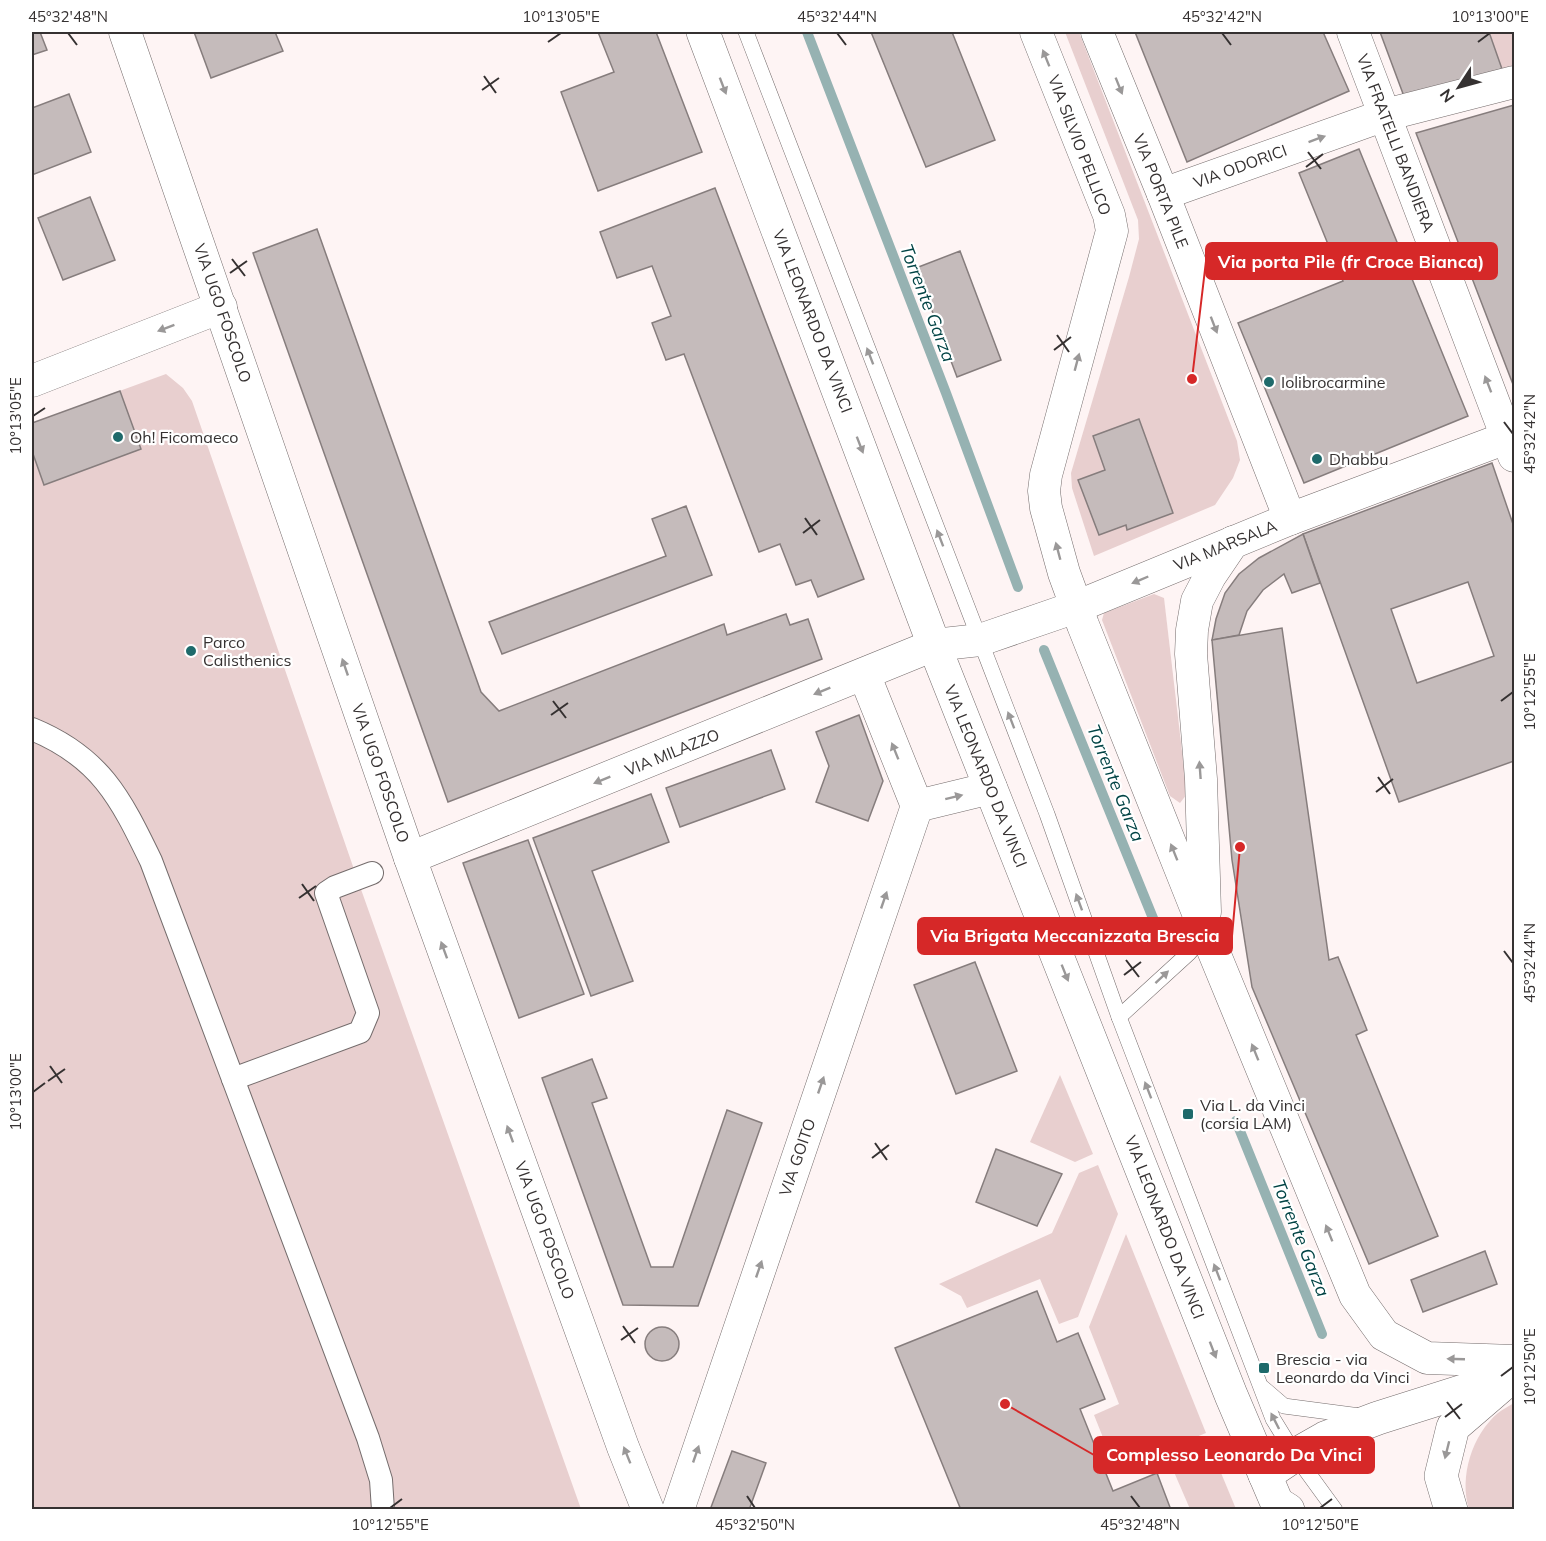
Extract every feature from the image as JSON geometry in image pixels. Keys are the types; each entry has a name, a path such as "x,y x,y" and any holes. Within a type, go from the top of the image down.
{"main road":[{"name":"VIA LEONARDO DA VINCI","path":"702,32 934,645 1238,1413 1277,1503 1288,1509"},
{"path":"1264,1475 1325,1438 1513,1371"},
{"path":"1451,1509 1441,1476 1453,1427 1513,1371"}],"street":[{"name":"VIA UGO FOSCOLO","path":"125,32 410,858 623,1447 648,1509"},
{"name":"VIA SILVIO PELLICO","path":"1036,32 1109,215 1112,231 1046,475 1044,491 1046,508 1076,607 1206,933 1355,1294 1384,1335 1427,1358 1513,1371"},
{"name":"VIA PORTA PILE","path":"1097,32 1290,519"},
{"name":"VIA FRATELLI BANDIERA","path":"1353,32 1513,443"},
{"name":"VIA ODORICI","path":"1163,194 1385,115 1515,82"},
{"path":"32,381 221,307"},
{"name":"VIA MARSALA","path":"934,645 980,640 1076,607 1290,519 1513,443"},
{"path":"1206,933 1201,779 1191,654 1192,630 1197,601 1210,576 1233,542"},
{"name":"VIA MILAZZO","path":"410,858 934,645"},
{"path":"864,674 917,806 991,788"},
{"path":"32,729 56,739 87,761 113,791 132,822 151,861 369,1438 381,1480 383,1509"},
{"name":"VIA GOITO","path":"678,1509 917,806"},
{"path":"233,1079 360,1032 368,1013 326,893 335,887 372,873"}],"lane":[{"path":"746,32 1047,814 1119,1017 1273,1419 1295,1455 1335,1509"},
{"path":"1119,1017 1189,953 1206,933"},
{"path":"1261,1386 1284,1406 1378,1418"}],"shaded area":[{"path":"1065,32 1079,32 1237,441 1240,460 1233,478 1215,505 1094,556 1072,488 1071,473 1129,277 1139,239 1138,220"},
{"path":"1489,32 1514,32 1514,65 1502,69"},
{"path":"166,374 183,388 192,401 357,878 581,1509 32,1510 32,423"},
{"path":"1154,594 1164,598 1187,794 1180,803 1170,796 1102,620 1104,613"},
{"path":"1060,1075 1093,1154 1075,1162 1030,1142"},
{"path":"1098,1165 1118,1214 1078,1317 1059,1324 1040,1279 967,1308 961,1296 939,1284 1052,1233 1079,1173"},
{"path":"1126,1234 1206,1433 1127,1465 1120,1448 1106,1445 1094,1415 1119,1404 1089,1327"},
{"path":"1514,1403 1514,1509 1469,1509 1466,1497 1467,1470 1475,1445 1489,1422"},
{"path":"1214,1456 1236,1509 1190,1509 1174,1472"}],"building":[{"path":"32,32 40,32 47,50 32,55"},
{"path":"194,32 275,32 283,51 211,78"},
{"path":"598,32 656,32 702,152 598,191 561,92 614,72"},
{"path":"871,32 952,32 995,140 926,167"},
{"path":"1135,32 1323,32 1349,91 1187,162"},
{"path":"1380,32 1489,32 1502,69 1405,99"},
{"path":"69,94 91,152 32,175 32,108"},
{"path":"1514,105 1514,387 1416,133"},
{"path":"1359,149 1468,416 1304,483 1238,323 1343,281 1299,173"},
{"path":"715,188 864,579 818,597 811,580 796,585 780,544 759,552 684,354 666,360 652,323 671,316 652,266 617,278 600,232"},
{"path":"90,197 115,260 63,280 38,218"},
{"path":"317,229 481,692 499,711 724,624 727,635 786,614 790,625 808,619 822,659 448,802 253,253"},
{"path":"960,251 1001,360 957,377 916,268"},
{"path":"120,391 141,449 44,485 32,451 32,423"},
{"path":"1139,419 1173,513 1127,530 1126,525 1099,535 1078,480 1105,470 1093,436"},
{"path":"1492,463 1514,527 1514,761 1399,802 1303,534","holes":["1468,582 1494,656 1417,683 1391,609"]},
{"path":"686,506 712,575 502,654 489,622 666,556 652,519"},
{"path":"1303,534 1320,583 1292,593 1284,574 1263,590 1247,611 1239,635 1212,640 1225,593 1239,574 1259,558"},
{"path":"1282,628 1329,960 1338,957 1367,1030 1356,1035 1438,1236 1369,1264 1252,987 1232,860 1212,640"},
{"path":"859,715 883,781 868,821 816,802 829,766 816,732"},
{"path":"771,750 785,789 680,827 666,788"},
{"path":"651,794 669,842 592,871 633,981 591,996 533,838"},
{"path":"528,840 584,994 519,1018 463,863"},
{"path":"975,962 1017,1071 956,1094 914,985"},
{"path":"592,1059 607,1098 592,1103 651,1267 673,1267 727,1110 762,1123 698,1306 623,1305 542,1078"},
{"path":"996,1149 1062,1174 1037,1226 976,1202"},
{"path":"1485,1251 1497,1284 1423,1312 1411,1280"},
{"path":"1037,1291 1057,1342 1078,1333 1105,1399 1080,1409 1113,1491 1157,1473 1171,1510 961,1510 895,1348"},
{"path":"662,1327 674,1332 679,1344 674,1356 662,1361 650,1356 645,1344 650,1332"},
{"path":"732,1451 766,1463 749,1510 710,1510"}],"waterway":[{"name":"Torrente Garza","path":"807,32 1018,587"},
{"name":"Torrente Garza","path":"1044,650 1157,928"},
{"name":"Torrente Garza","path":"1236,1121 1322,1334"}],"place":[{"name":"Via porta Pile (fr Croce Bianca)","path":"1192,379"},
{"name":"Iolibrocarmine","path":"1269,382"},
{"name":"Oh! Ficomaeco","path":"118,437"},
{"name":"Dhabbu","path":"1317,459"},
{"name":"Parco Calisthenics","path":"191,651"},
{"name":"Via Brigata Meccanizzata Brescia","path":"1240,847"},
{"name":"Via L. da Vinci (corsia LAM)","path":"1188,1114"},
{"name":"Brescia - via Leonardo da Vinci","path":"1264,1368"},
{"name":"Complesso Leonardo Da Vinci","path":"1005,1404"}]}
